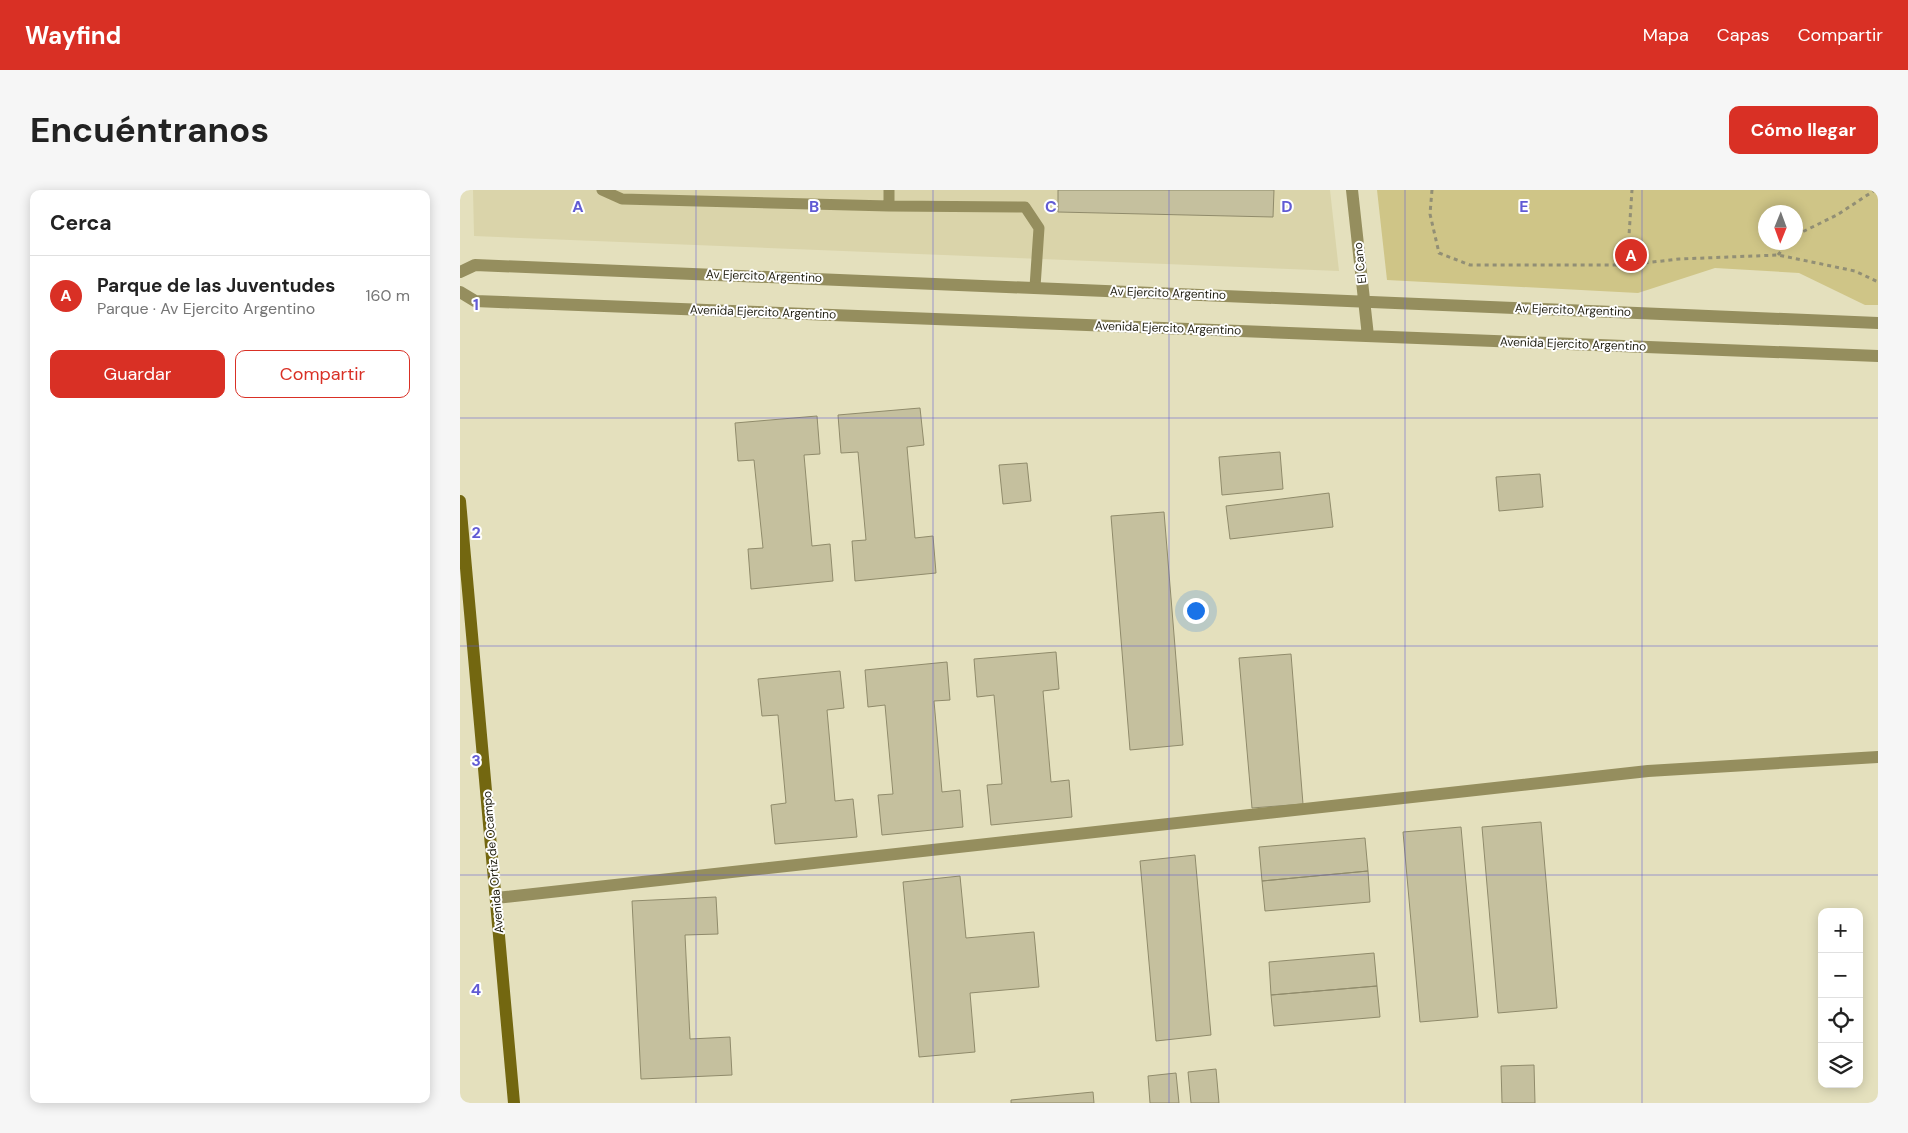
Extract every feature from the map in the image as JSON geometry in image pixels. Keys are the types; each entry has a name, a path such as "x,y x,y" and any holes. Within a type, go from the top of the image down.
{"main road":[{"name":"Avenida Ortiz de Ocampo","path":"460,501 464,601 496,898 514,1103"}],"street":[{"name":"El Cano","path":"1352,190 1368,336"},
{"name":"Av Ejercito Argentino","path":"460,272 474,265 1364,300 1878,323"},
{"name":"Avenida Ejercito Argentino","path":"460,292 475,301 1878,356"},
{"path":"496,898 1648,771 1878,757"}],"lane":[{"path":"602,190 622,199 889,206 1025,207 1039,228 1035,287"},
{"path":"889,190 889,206"}],"path":[{"path":"1432,190 1430,214 1439,253 1470,265 1627,265 1680,260 1778,256 1855,271 1878,282"},
{"path":"1627,265 1632,190"},
{"path":"1803,231 1837,214 1875,190"},
{"path":"1778,256 1782,250"}],"shaded area":[{"path":"473,190 1330,190 1339,271 474,236"},
{"path":"1377,190 1878,190 1878,305 1865,305 1799,273 1715,268 1638,293 1387,280"}],"building":[{"path":"1058,190 1274,190 1273,217 1058,212"},
{"path":"920,408 924,445 907,447 915,538 933,536 936,573 855,581 852,541 866,540 858,452 841,453 838,415"},
{"path":"817,416 820,454 804,455 812,546 830,544 833,581 751,589 748,549 763,548 754,460 738,461 735,423"},
{"path":"1280,452 1283,489 1222,495 1219,457"},
{"path":"1027,463 1031,501 1003,504 999,465"},
{"path":"1540,474 1543,507 1499,511 1496,477"},
{"path":"1329,493 1333,527 1230,539 1226,506"},
{"path":"1164,512 1183,745 1130,750 1111,516"},
{"path":"1056,652 1059,689 1043,691 1051,782 1069,780 1072,817 991,825 987,785 1002,784 994,695 977,697 974,659"},
{"path":"1291,654 1303,804 1252,808 1239,658"},
{"path":"947,662 950,700 934,701 942,792 960,790 963,827 882,835 878,795 893,794 885,705 868,707 865,670"},
{"path":"840,671 844,708 827,710 835,801 853,799 857,837 775,844 771,805 786,803 778,715 762,716 758,679"},
{"path":"1541,822 1557,1008 1498,1013 1482,827"},
{"path":"1461,827 1478,1017 1420,1022 1403,832"},
{"path":"1365,838 1368,871 1262,881 1259,847"},
{"path":"1195,855 1211,1035 1156,1041 1140,861"},
{"path":"1368,871 1370,902 1265,911 1262,881"},
{"path":"960,876 966,938 1034,932 1039,987 970,993 975,1052 919,1057 903,882"},
{"path":"716,897 718,934 685,935 690,1039 730,1037 732,1075 641,1079 632,901"},
{"path":"1374,953 1377,986 1271,995 1269,962"},
{"path":"1377,986 1380,1017 1274,1026 1271,995"},
{"path":"1534,1065 1535,1103 1502,1103 1501,1066"},
{"path":"1216,1069 1219,1103 1191,1103 1188,1072"},
{"path":"1176,1073 1179,1103 1150,1103 1148,1076"},
{"path":"1093,1092 1094,1103 1011,1103 1011,1100"}],"place":[{"name":"Parque de las Juventudes","path":"1631,255"}]}
